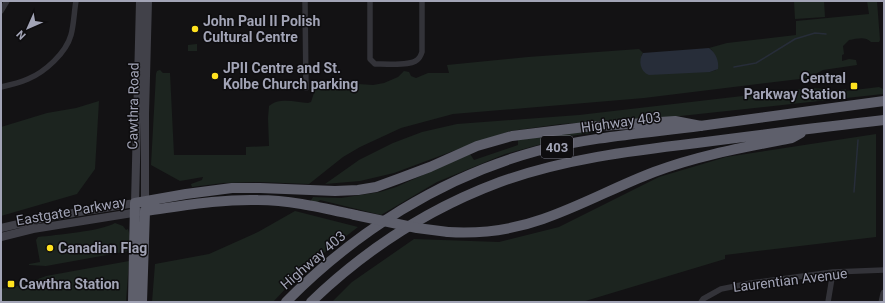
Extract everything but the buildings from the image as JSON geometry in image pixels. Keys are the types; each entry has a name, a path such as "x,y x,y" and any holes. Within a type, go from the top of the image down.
{"highway":[{"name":"Highway 403","path":"286,302 329,262 370,231 400,211 422,198 470,175 513,159 560,146 604,138 884,101"},
{"name":"403","path":"311,302 357,262 409,226 452,203 506,180 558,164 616,153 884,120"},
{"path":"140,207 186,194 232,188 313,191 358,190 376,187 430,167 477,146 512,136 585,127 675,121 701,126"},
{"path":"140,207 259,200 300,204 417,228 448,232 486,232 535,222 655,172 714,154 792,138 809,129"},
{"path":"133,302 138,264 140,207"},
{"path":"138,264 142,302"}],"main road":[{"name":"Cawthra Road","path":"140,1 140,207"},
{"name":"Cawthra Road","path":"140,207 145,114 148,1"},
{"name":"Eastgate Parkway","path":"1,228 49,217 140,207"},
{"name":"Eastgate Parkway","path":"1,237 140,207"}],"street":[{"path":"1,11 7,1"},
{"path":"1,87 30,79 42,71 61,54 68,43 71,34 76,1"},
{"path":"305,1 306,88"},
{"path":"370,1 370,59 374,64 414,62 420,58 422,52 422,1"},
{"name":"Laurentian Avenue","path":"701,302 703,299 721,289 751,283 833,272 884,270"},
{"path":"828,302 833,272"},
{"path":"882,302 884,293"}],"shaded area":[{"path":"794,1 824,1 825,17 795,19"},
{"path":"867,1 877,1 879,42 871,42 864,38 849,40 843,46 844,54 842,55 842,61 849,59 856,60 857,65 823,70 808,78 644,98 453,114 401,128 360,147 343,157 309,184 259,182 223,183 192,187 191,184 202,180 203,177 180,181 151,165 156,74 157,71 160,70 163,73 170,73 174,155 246,155 246,147 269,146 269,106 273,103 283,101 311,102 315,90 323,86 330,85 334,82 340,81 351,85 373,85 384,83 398,77 404,71 409,72 411,76 416,78 428,73 449,73 447,65 528,57 639,49 643,53 641,56 710,72 716,70 712,50 709,48 727,43 796,35 796,21 869,14"},
{"path":"197,44 197,51 188,51 188,45"},
{"path":"879,87 883,89 883,94 662,118 561,124 510,131 394,173 360,181 325,184 359,160 393,143 422,132 457,124 579,115 811,88 826,89 826,91 846,89 846,91"},
{"path":"99,101 95,169 77,194 1,216 1,127 47,113 76,108"},
{"path":"603,129 604,131 571,136 505,154 437,182 381,215 320,200 317,203 310,202 313,197 341,198 380,192 396,187 470,154 474,160 518,145 518,140"},
{"path":"876,134 876,237 725,255 725,259 582,302 332,302 352,282 414,239 499,242 559,227 659,177 726,157"},
{"path":"295,211 358,227 306,267 273,302 152,302 155,264 209,254 258,232"},
{"path":"115,223 123,226 126,230 128,229 130,236 129,251 46,266 29,265 40,262 36,240 38,237 90,230 109,226"},
{"path":"129,261 126,302 1,302 1,289 33,283 33,281 46,276"}],"water":[{"path":"709,48 715,55 718,66 718,69 710,72 649,75 642,69 640,62 643,53"}],"waterway":[{"path":"734,67 756,63 795,39 815,33 826,34"},
{"path":"854,192 858,140"}],"place":[{"name":"John Paul II Polish Cultural Centre","path":"195,29"},
{"name":"JPII Centre and St. Kolbe Church parking","path":"215,76"},
{"name":"Central Parkway Station","path":"854,86"},
{"name":"Canadian Flag","path":"50,248"},
{"name":"Cawthra Station","path":"11,284"}]}
